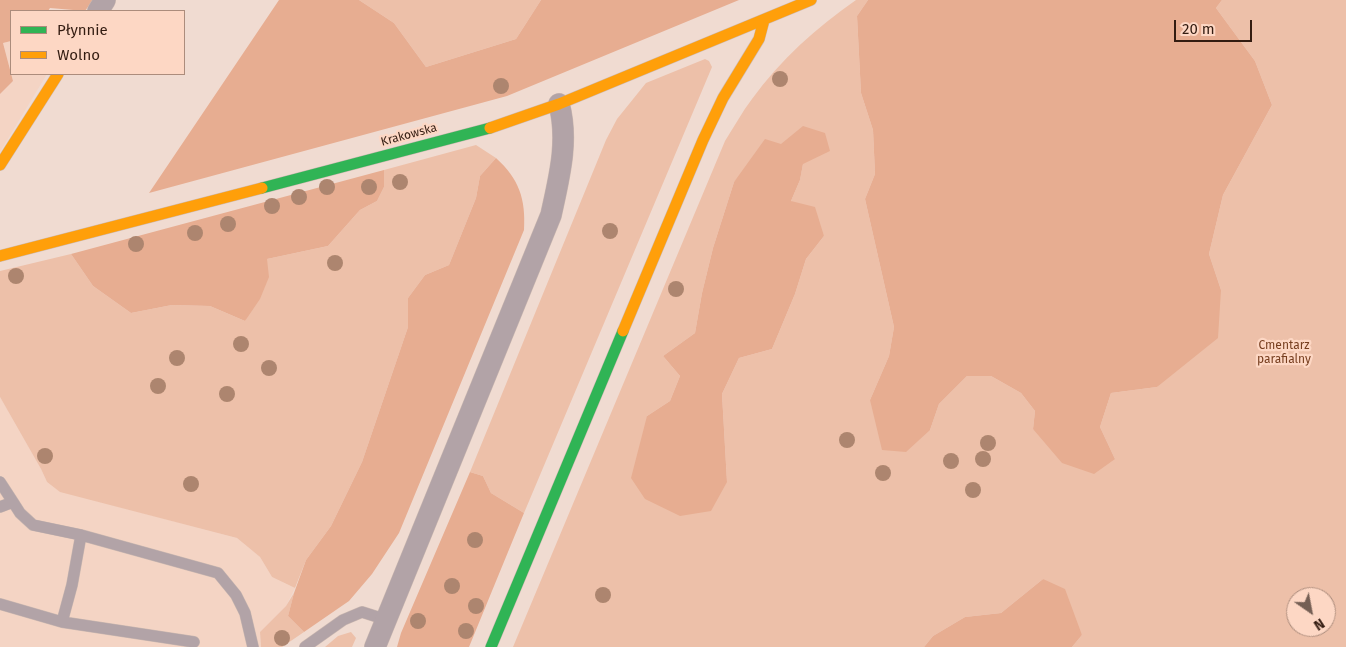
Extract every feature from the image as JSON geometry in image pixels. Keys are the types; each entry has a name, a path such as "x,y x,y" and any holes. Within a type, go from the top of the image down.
{"street":[{"name":"Krakowska","path":"0,256 501,125 559,104 811,0"},
{"path":"491,647 703,140 723,98 755,47 764,20"},
{"path":"0,165 57,75"},
{"path":"375,647 551,215 557,188 564,134 563,118 559,104"}],"lane":[{"path":"0,482 20,513 33,525 81,535 218,573 236,595 245,613 252,647"},
{"path":"0,507 13,502"},
{"path":"62,622 72,585 81,535"},
{"path":"0,604 62,622 194,642"},
{"path":"305,647 343,620 362,612 386,620"}],"shaded area":[{"path":"0,0 93,0 86,10 50,8 49,10 10,10 10,41 3,43 13,81 0,94"},
{"path":"279,0 359,0 394,23 426,67 516,39 541,0 739,0 507,96 149,193"},
{"path":"868,0 1222,0 1216,8 1255,61 1272,105 1223,195 1209,254 1221,290 1218,338 1157,387 1111,393 1100,427 1115,459 1094,474 1062,463 1033,429 1035,411 1021,393 991,376 967,376 939,404 930,430 906,452 882,450 870,400 889,356 894,327 865,199 875,174 873,130 861,93 857,16"},
{"path":"10,41 10,69 3,43"},
{"path":"11,75 46,75 0,152 0,94 13,81"},
{"path":"803,126 825,133 830,151 803,164 800,180 791,201 815,207 824,236 806,259 795,294 772,349 739,358 722,394 727,482 711,511 680,516 645,499 631,478 647,416 670,401 680,376 663,356 695,333 713,248 734,182 765,139 781,144"},
{"path":"496,158 510,174 519,190 524,209 524,230 399,533 372,574 349,601 304,632 288,616 294,593 306,560 331,526 362,462 408,327 408,298 425,275 449,265 476,198 480,176"},
{"path":"384,170 384,187 377,201 360,210 328,246 267,259 269,277 260,299 245,321 210,306 172,305 131,313 93,286 71,254"},
{"path":"0,397 47,482 59,491 237,538 260,557 272,577 295,588 286,606 260,632 261,647 0,647"},
{"path":"470,472 483,476 491,493 524,513 469,647 397,647 401,633"},
{"path":"1043,579 1065,589 1082,635 1072,647 924,647 933,636 965,617 1001,613"}],"green space":[{"path":"359,0 541,0 516,39 426,67 394,23"},
{"name":"Cmentarz parafialny","path":"856,0 868,0 857,16 861,93 873,130 875,174 865,199 894,327 889,356 870,400 930,430 939,404 967,376 991,376 1021,393 1035,411 1033,429 1115,459 1100,427 1111,393 1157,387 1221,290 1209,254 1223,195 1272,105 1255,61 1216,8 1222,0 1346,0 1346,647 1072,647 1082,635 1043,579 1001,613 965,617 933,636 924,647 513,647 725,141 748,104 763,85 813,33","holes":["781,144 803,164 800,180 791,201 824,236 806,259 795,294 772,349 739,358 722,394 727,482 647,416 670,401 680,376 663,356 695,333 713,248 734,182"]},
{"path":"705,59 709,61 712,67 524,513 491,493 483,476 470,472 606,140 617,119 646,83"},
{"path":"476,145 496,158 480,176 476,198 449,265 425,275 408,298 408,327 362,462 331,526 306,560 295,588 272,577 260,557 237,538 60,492 47,482 0,397 0,271 71,254 93,286 131,313 172,305 210,306 245,321 267,259 328,246 360,210 377,201 384,187 384,170"},
{"path":"294,593 288,616 304,632 282,647 261,647 260,632 286,606"},
{"path":"351,632 356,638 352,647 325,647 338,636"}],"traffic: fast":[{"path":"262,188 490,128"},
{"path":"491,647 623,331"}],"traffic: slow":[{"path":"490,128 559,104 811,0"},
{"path":"623,331 703,140 723,98 759,39 764,20"},
{"path":"0,165 57,75"},
{"path":"0,256 262,188"}]}
